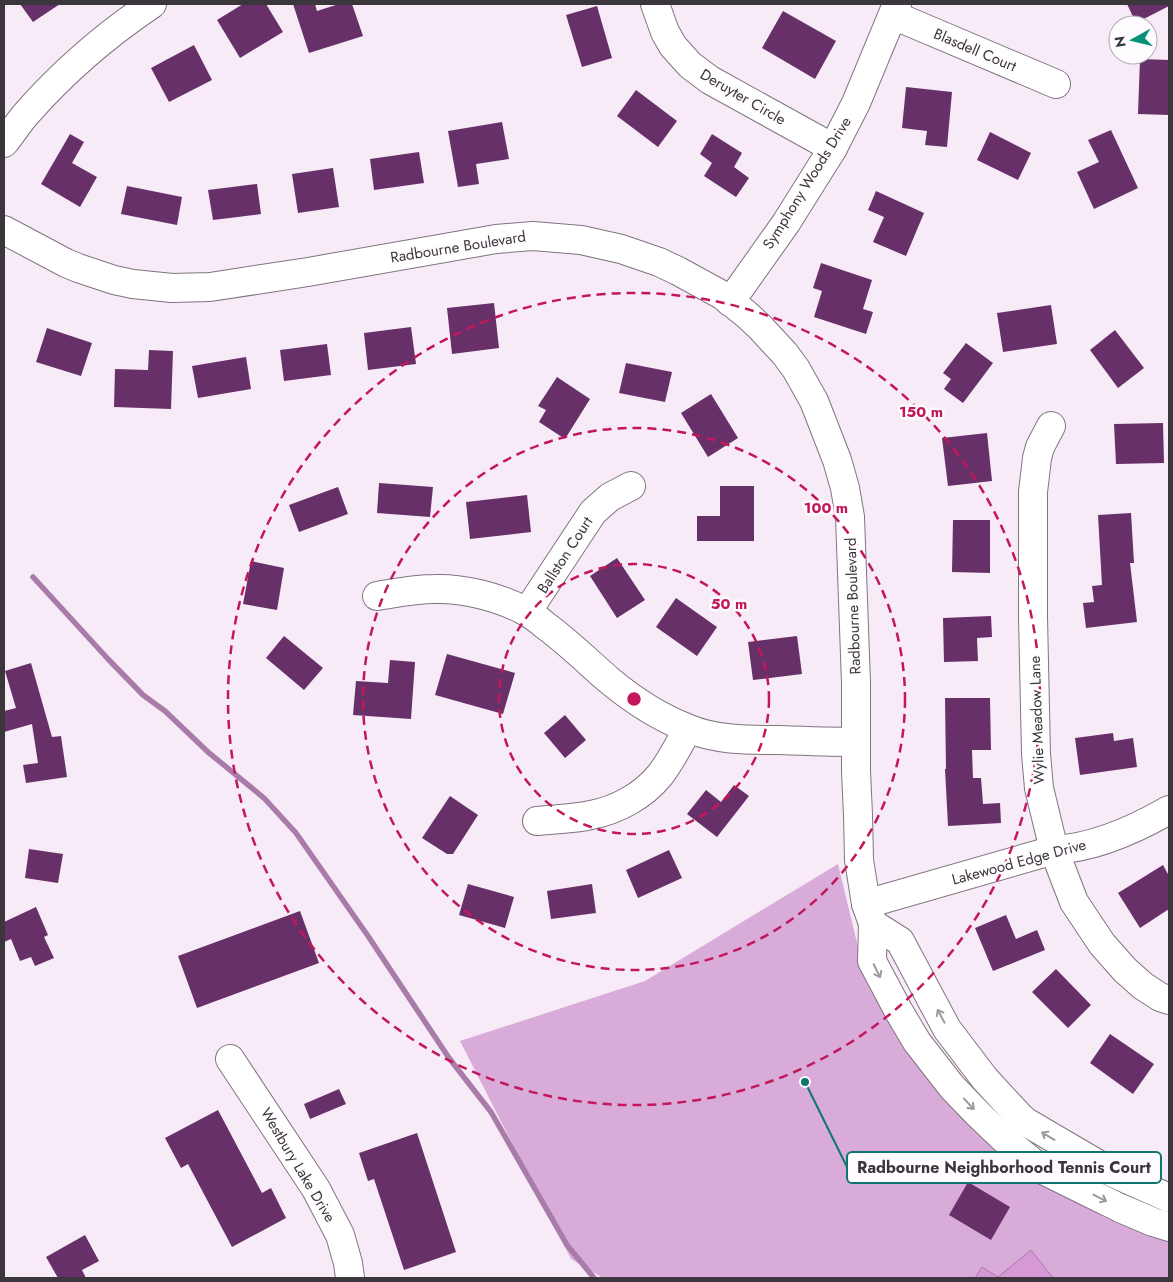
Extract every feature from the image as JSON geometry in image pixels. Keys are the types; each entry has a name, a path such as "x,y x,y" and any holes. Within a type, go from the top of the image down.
{"street":[{"path":"4,143 27,113 67,71 116,29 152,4"},
{"name":"Deruyter Circle","path":"655,4 665,32 673,46 690,65 710,80 833,148"},
{"name":"Symphony Woods Drive","path":"730,302 786,223 833,148 856,102 895,9"},
{"name":"Blasdell Court","path":"895,9 1056,84"},
{"name":"Radbourne Boulevard","path":"4,230 78,268 114,280 172,288 210,287 289,275 496,238 533,236 581,240 621,249 660,262 722,295 760,327 796,369 814,401 837,460 845,488 850,517 856,683 856,772 859,860 869,914 872,961 917,1042 952,1086 1003,1138 1041,1169 1120,1208 1153,1222 1169,1226"},
{"name":"Wylie Meadow Lane","path":"1050,426 1037,458 1034,492 1033,617 1036,754 1039,788 1054,850 1074,902 1102,944 1124,970 1143,986 1160,997 1169,1000"},
{"name":"Ballston Court","path":"527,612 593,512 610,497 631,486"},
{"path":"377,596 435,589 478,594 510,604 527,612 568,643 610,681 636,701 688,729 735,739 856,742"},
{"path":"537,821 590,815 612,809 632,799 659,776 688,729"},
{"name":"Lakewood Edge Drive","path":"869,914 1054,850 1070,849 1112,836 1153,819 1169,810"},
{"path":"869,914 900,941 947,1029 985,1078 1020,1117 1113,1173 1169,1198"},
{"name":"Westbury Lake Drive","path":"230,1059 316,1189 340,1235 350,1278"}],"shaded area":[{"path":"838,864 858,947 883,1005 1026,1171 1107,1219 1169,1242 1169,1278 603,1278 571,1259 460,1041 645,981"},
{"path":"1031,1250 1053,1278 975,1278 982,1267 998,1277"}],"building":[{"path":"20,4 60,4 33,22"},
{"path":"243,4 266,4 283,32 240,58 217,20"},
{"path":"293,4 315,4 317,11 339,4 352,4 363,36 309,53"},
{"path":"1127,4 1169,4 1169,6 1152,15 1132,15"},
{"path":"597,6 612,58 582,67 566,15"},
{"path":"783,11 836,41 815,79 762,48"},
{"path":"194,45 212,80 169,102 151,68"},
{"path":"1158,60 1169,60 1169,115 1138,114 1140,65 1158,65"},
{"path":"906,87 952,92 947,147 925,145 927,131 902,128"},
{"path":"636,90 677,121 658,147 617,116"},
{"path":"502,122 509,159 476,164 479,184 458,187 448,131"},
{"path":"1111,130 1138,188 1094,209 1077,172 1099,162 1088,140"},
{"path":"990,132 1031,153 1018,180 977,160"},
{"path":"70,134 84,142 72,163 97,177 80,207 41,184"},
{"path":"712,134 742,153 734,167 749,178 736,197 704,176 712,163 700,154"},
{"path":"419,152 424,183 374,190 370,159"},
{"path":"333,168 339,207 298,213 292,174"},
{"path":"257,184 261,214 213,220 208,190"},
{"path":"127,186 182,197 177,225 121,214"},
{"path":"876,191 924,213 906,256 873,242 884,217 868,210"},
{"path":"821,263 872,280 863,309 873,312 866,334 814,317 822,291 813,288"},
{"path":"494,303 499,348 452,354 447,308"},
{"path":"1051,305 1057,344 1003,352 997,313"},
{"path":"411,327 416,364 368,370 364,333"},
{"path":"47,328 92,343 81,376 36,362"},
{"path":"1115,330 1144,368 1118,388 1090,350"},
{"path":"966,343 993,363 963,403 944,389 951,379 943,373"},
{"path":"327,344 331,375 284,381 280,350"},
{"path":"149,350 173,351 171,409 114,407 115,369 148,370"},
{"path":"246,357 251,389 198,398 192,366"},
{"path":"626,363 672,372 665,402 619,393"},
{"path":"557,377 590,399 565,439 539,422 546,410 538,406"},
{"path":"711,394 738,438 708,457 681,413"},
{"path":"1163,423 1164,463 1116,464 1114,424"},
{"path":"987,433 992,481 948,486 942,438"},
{"path":"379,483 433,487 430,517 377,513"},
{"path":"720,486 754,486 754,541 697,541 697,516 720,516"},
{"path":"338,487 348,514 299,532 289,505"},
{"path":"527,495 531,532 470,539 466,502"},
{"path":"1131,513 1134,563 1130,563 1137,622 1086,628 1083,603 1094,602 1092,586 1102,585 1098,515"},
{"path":"953,520 990,520 990,573 952,572"},
{"path":"617,558 645,600 617,618 590,576"},
{"path":"251,561 284,568 277,610 243,604"},
{"path":"676,598 717,627 697,656 656,627"},
{"path":"991,616 992,637 977,638 978,661 944,662 943,618"},
{"path":"284,636 323,668 304,690 266,658"},
{"path":"797,636 802,674 753,680 748,642"},
{"path":"447,654 515,673 503,714 435,695"},
{"path":"390,660 415,662 411,719 353,715 356,681 388,683"},
{"path":"31,663 52,737 61,736 67,777 26,783 23,765 38,763 32,724 4,732 4,711 16,708 5,671"},
{"path":"945,698 990,698 991,750 972,750 973,778 981,778 983,804 1000,803 1001,823 948,826 945,769"},
{"path":"565,715 586,740 565,758 544,733"},
{"path":"1113,733 1114,741 1133,738 1137,767 1080,775 1075,738"},
{"path":"734,785 749,796 717,837 687,814 706,790 721,802"},
{"path":"450,796 478,815 453,854 447,854 422,838"},
{"path":"29,849 63,854 58,883 25,878"},
{"path":"669,850 682,878 638,898 626,870"},
{"path":"1163,865 1169,876 1169,909 1140,928 1118,893"},
{"path":"468,884 514,897 505,928 459,915"},
{"path":"592,884 596,913 551,919 547,891"},
{"path":"36,907 48,935 44,937 54,958 35,966 31,957 20,961 11,939 4,942 4,922"},
{"path":"300,911 319,963 197,1008 178,956"},
{"path":"1006,915 1016,939 1037,930 1045,950 993,971 975,928"},
{"path":"1056,969 1091,1005 1068,1028 1032,992"},
{"path":"1110,1034 1154,1064 1133,1094 1090,1063"},
{"path":"339,1089 346,1104 310,1119 304,1104"},
{"path":"218,1110 262,1193 271,1188 286,1218 232,1247 188,1164 181,1168 165,1138"},
{"path":"417,1133 456,1252 404,1270 374,1179 368,1181 359,1153"},
{"path":"968,1182 1010,1207 991,1240 949,1215"},
{"path":"85,1235 99,1261 82,1270 86,1278 58,1278 46,1257"}],"waterway":[{"path":"33,577 143,695 165,711 208,752 264,798 296,833 368,936 449,1058 491,1112 567,1245 594,1278"}],"place":[{"name":"Radbourne Neighborhood Tennis Court","path":"805,1082"}]}
